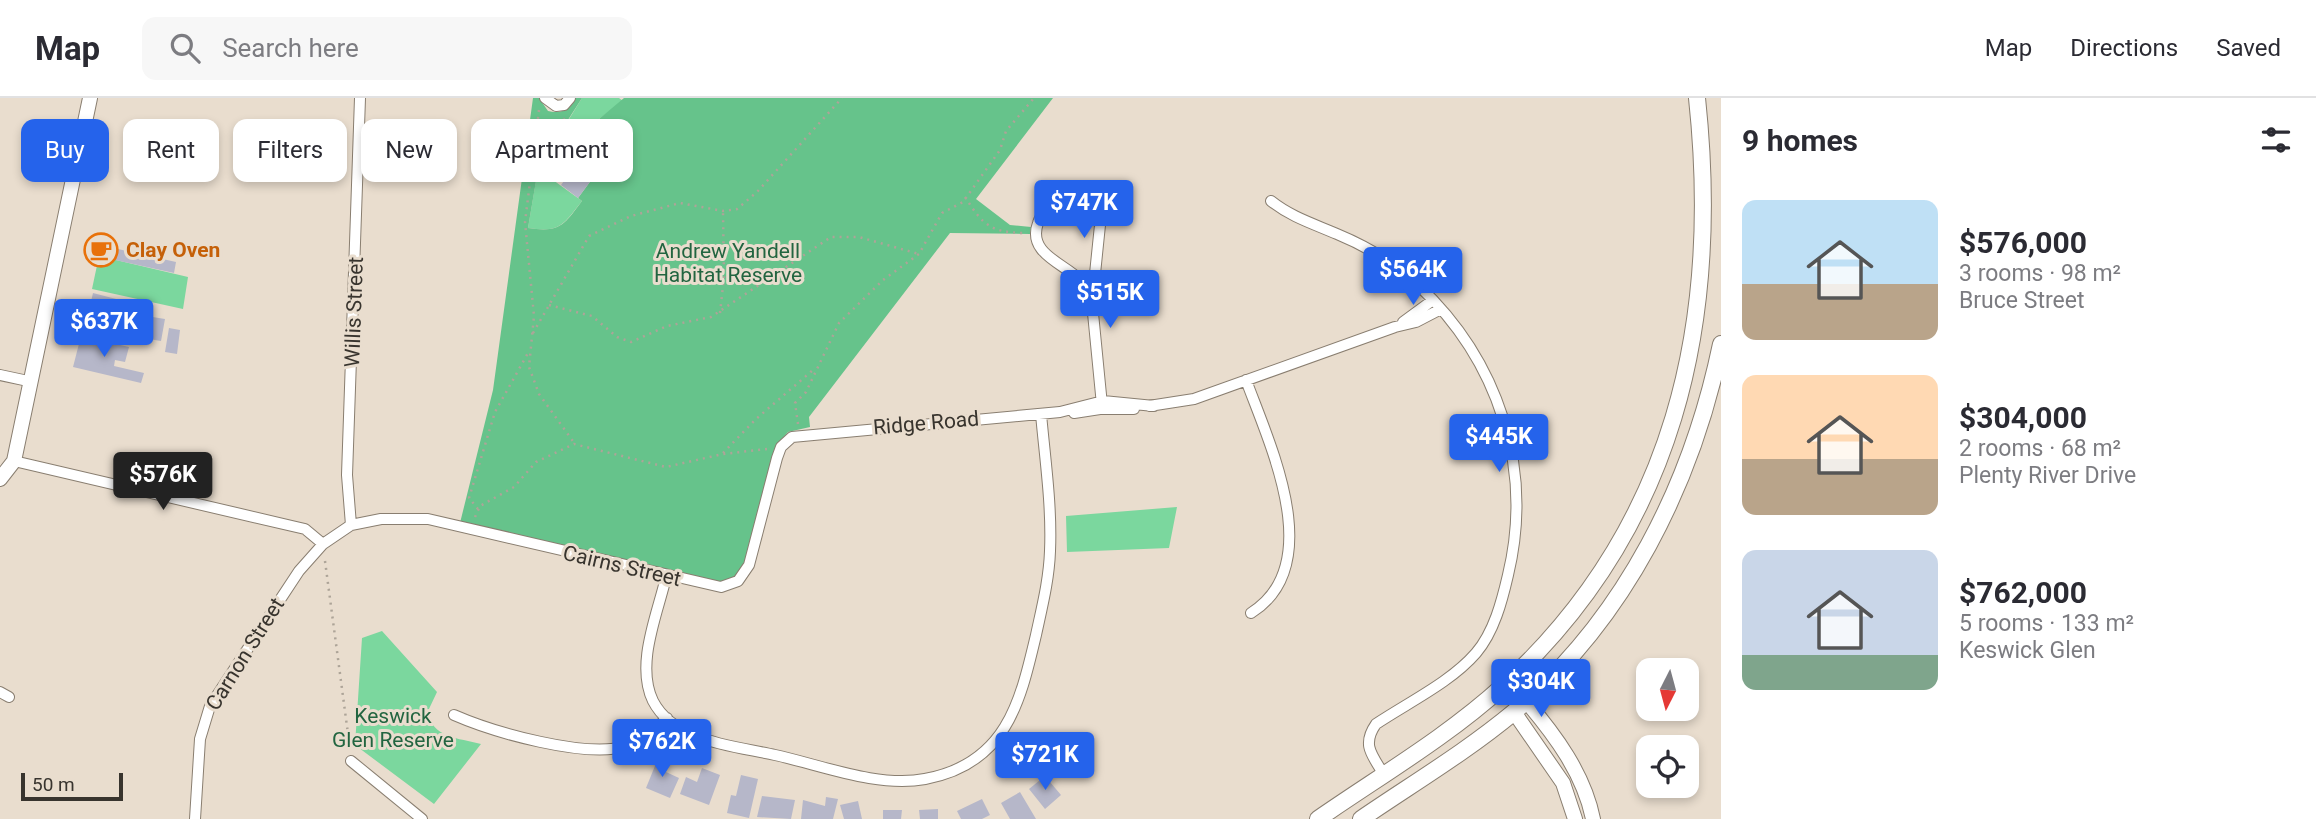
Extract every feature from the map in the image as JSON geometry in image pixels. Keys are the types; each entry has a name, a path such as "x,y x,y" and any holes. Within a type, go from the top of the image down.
{"main road":[{"path":"1685,98 1700,117"},
{"path":"1318,819 1444,734 1502,687 1559,628 1613,557 1647,492 1674,424 1692,354 1703,284 1706,231 1698,98"},
{"path":"1362,819 1520,707 1602,619 1649,544 1697,440 1721,344"},
{"path":"1502,687 1520,707"},
{"path":"1383,774 1397,795"}],"street":[{"path":"0,479 14,461 90,98"},
{"name":"Willis Street","path":"351,525 347,475 360,98"},
{"path":"545,99 552,105 560,106 570,98"},
{"path":"1092,303 1083,284 1045,254 1037,241 1035,233 1040,217 1050,207 1062,201 1088,207 1100,225 1092,303 1100,404"},
{"path":"1271,201 1297,218 1376,254 1416,284 1437,305 1472,350 1503,414 1516,481 1513,545 1496,614 1476,652 1457,670 1376,723 1369,735 1368,748 1383,774"},
{"name":"Ridge Road","path":"796,435 1060,412 1082,414 1100,404 1124,411 1194,399 1395,327 1437,305"},
{"path":"0,375 29,381"},
{"path":"1246,380 1279,472 1290,526 1287,552 1279,579 1267,601 1251,613"},
{"path":"666,577 647,672 653,700 667,718 686,732 700,737 886,779 910,781 936,777 981,753 1007,726 1019,703 1047,585 1051,534 1041,414"},
{"path":"781,447 796,435"},
{"name":"Cairns Street","path":"351,525 381,519 412,518 666,577 721,587 743,575 752,558 781,447"},
{"path":"14,461 305,529 323,544 351,525"},
{"name":"Carnon Street","path":"195,819 200,738 210,706 299,571 323,544"},
{"path":"1520,707 1554,737 1579,777 1593,819"},
{"path":"1520,707 1540,747 1563,783 1575,819"},
{"path":"454,715 483,727 571,747 600,750 635,743 667,718"},
{"path":"1540,747 1554,737"},
{"path":"351,761 422,819"}],"path":[{"path":"533,333 583,241 593,233 631,216 680,203 723,211 737,209 757,192 842,98"},
{"path":"796,435 795,403 806,392 841,320 883,280 919,254 942,213 961,203 1000,150 1006,131 1020,111 1034,98"},
{"path":"545,99 536,118 525,222 534,316 529,367 535,388 575,444"},
{"path":"565,119 568,112"},
{"path":"965,197 979,218 995,230 1025,233"},
{"path":"720,313 724,277 723,211"},
{"path":"548,305 592,316 617,337 632,342 667,326 695,322 720,313 804,252 831,237 859,237 919,254"},
{"path":"478,509 470,498 493,416 529,350"},
{"path":"723,454 756,419 816,368"},
{"path":"471,530 478,509 514,487 536,462 575,444 611,451 659,467 678,466 723,454 781,447"},
{"path":"323,544 351,761"}],"green space":[{"name":"Andrew Yandell Habitat Reserve","path":"533,98 539,98 548,111 557,112 568,108 575,98 582,98 569,119 530,119"},
{"path":"582,98 619,98 623,101 599,119 569,119"},
{"name":"Andrew Yandell Habitat Reserve","path":"624,98 1053,98 976,199 1010,225 1031,227 1030,234 950,233 809,417 810,427 788,432 778,444 746,560 734,578 721,583 460,523 493,390 521,182 536,182 528,228 547,229 560,225 570,216 582,201 578,198 590,182 633,182 633,119 599,119"},
{"path":"536,182 556,182 582,201 565,221 554,228 528,228"},
{"path":"99,256 188,277 183,309 92,289"},
{"path":"1177,507 1169,548 1067,552 1066,516"},
{"name":"Keswick Glen Reserve","path":"382,631 437,692 428,711 434,727 455,738 481,744 434,804 355,745 362,638"}],"building":[{"path":"563,182 590,182 578,198 561,185"},
{"path":"100,245 176,262 174,273 97,256"},
{"path":"93,293 120,300 112,333 85,327"},
{"path":"128,313 165,319 161,341 124,335"},
{"path":"169,328 180,330 177,354 165,352"},
{"path":"81,336 129,347 125,362 115,360 114,366 144,373 141,383 73,367"},
{"path":"659,756 671,761 666,772 679,778 670,798 646,788"},
{"path":"702,768 720,775 709,805 680,794 686,777 697,782"},
{"path":"741,775 758,779 749,818 727,813 731,795 736,796"},
{"path":"1045,776 1061,795 1045,809 1029,789"},
{"path":"1020,792 1036,819 1010,819 1001,803"},
{"path":"762,796 795,800 791,819 757,817"},
{"path":"826,797 838,799 833,819 801,819 803,800 825,806"},
{"path":"982,799 990,815 982,819 961,819 957,811"},
{"path":"858,801 862,819 844,819 840,805"},
{"path":"938,809 938,819 920,819 919,810"},
{"path":"883,810 902,810 901,819 883,819"}],"place":[{"name":"Clay Oven","path":"101,250"}]}
